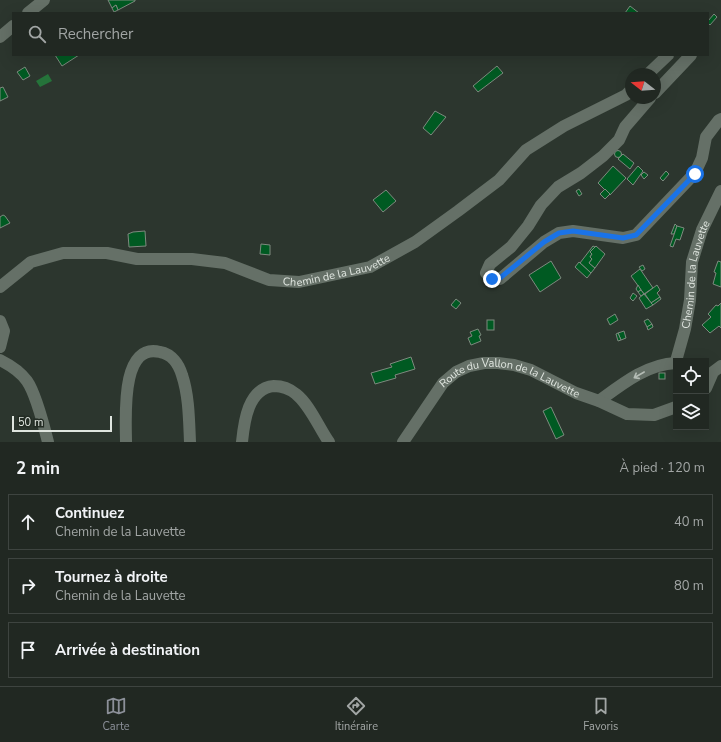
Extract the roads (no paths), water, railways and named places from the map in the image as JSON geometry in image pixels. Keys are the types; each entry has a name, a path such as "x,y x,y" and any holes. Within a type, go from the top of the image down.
{"street":[{"path":"29,12 44,0"},
{"path":"0,37 12,27"},
{"path":"654,68 667,56"},
{"path":"661,87 690,56"},
{"name":"Chemin de la Lauvette","path":"0,287 31,262 63,253 107,253 137,259 218,262 225,263 269,280 299,282 370,267 415,242 458,211 499,180 526,150 564,126 625,96"},
{"path":"645,104 625,127 619,140 603,156 581,173 558,187 541,204 528,226 511,247 490,264 486,273 492,279 500,278 544,242 559,233 573,231 623,238 636,235 695,174 702,158 706,137 721,119"},
{"name":"Chemin de la Lauvette","path":"677,358 685,329 690,300 692,262 702,230 721,191"},
{"path":"0,321 4,331 0,347"},
{"path":"126,442 126,387 130,373 136,361 143,354 152,351 161,352 168,355 176,362 182,375 187,396 190,442"},
{"path":"0,360 19,372 28,382 43,421 48,442"},
{"name":"Chemin de la Lauvette","path":"599,400 622,384 652,367 673,362"},
{"name":"Route du Vallon de la Lauvette","path":"403,442 442,383 456,372 469,366 498,363 514,365 531,370 576,393 599,400"},
{"path":"709,380 713,370"},
{"path":"242,442 246,414 252,400 261,391 270,386 279,386 287,388 297,394 329,442"},
{"path":"599,400 626,414 654,415 673,408"}]}
